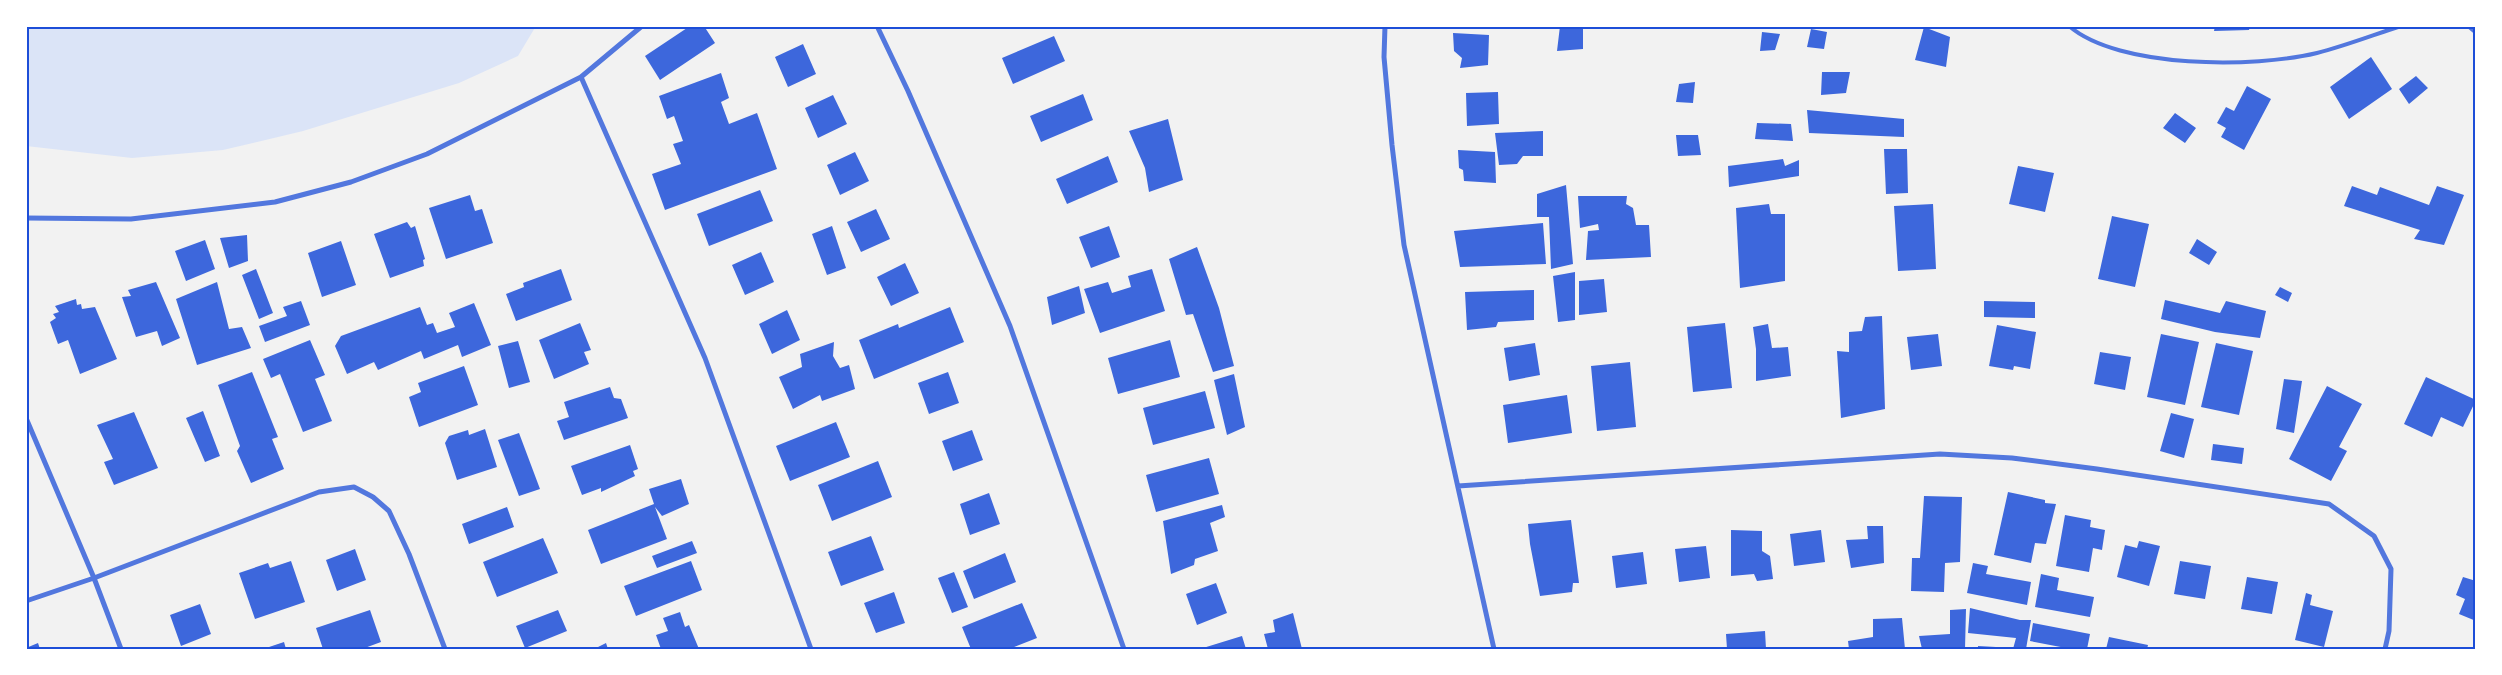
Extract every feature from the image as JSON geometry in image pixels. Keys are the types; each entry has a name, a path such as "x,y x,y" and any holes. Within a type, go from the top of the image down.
{"street":[{"path":"26,218 131,219 284,200 351,182 427,154 581,77 642,26"},
{"path":"877,26 908,91 1010,326 1124,649"},
{"path":"1385,26 1384,57 1404,245 1494,649"},
{"path":"2468,26 2476,32"},
{"path":"581,77 705,358 811,649"},
{"path":"26,418 94,578 121,649"},
{"path":"1458,486 1940,454 2012,458 2088,467 2329,504 2374,536 2391,569 2389,631 2385,649"},
{"path":"26,601 94,578 319,492 354,487 373,497 389,511 409,554 445,649"}],"lane":[{"path":"2069,26 2081,37 2135,53 2178,61 2240,63 2316,53 2400,26"}],"shaded area":[{"path":"26,26 536,26 518,56 459,83 303,131 223,150 132,158 26,146"}],"building":[{"path":"690,26 704,26 715,43 660,80 645,56"},
{"path":"1560,26 1583,26 1583,49 1557,51"},
{"path":"2215,26 2250,26 2249,30 2214,31"},
{"path":"1924,27 1950,37 1946,67 1915,60"},
{"path":"1811,29 1827,32 1824,49 1807,47"},
{"path":"1762,32 1780,34 1775,50 1760,51"},
{"path":"1453,33 1489,35 1488,65 1460,68 1462,58 1454,51"},
{"path":"1054,36 1065,61 1013,84 1002,58"},
{"path":"803,44 816,74 788,87 775,57"},
{"path":"2371,57 2392,89 2349,119 2330,87"},
{"path":"1822,72 1850,72 1846,93 1821,95"},
{"path":"721,73 729,98 721,102 729,124 757,113 777,169 665,210 652,174 681,164 673,144 683,141 674,116 667,119 659,96"},
{"path":"2416,76 2428,88 2409,104 2399,89"},
{"path":"1695,82 1693,103 1676,102 1679,84"},
{"path":"2247,86 2271,99 2244,150 2221,137 2226,128 2217,123 2226,107 2234,111"},
{"path":"1498,92 1499,124 1467,126 1466,93"},
{"path":"1083,94 1093,120 1041,142 1030,116"},
{"path":"833,95 847,124 818,138 805,108"},
{"path":"1807,110 1904,119 1904,137 1809,133"},
{"path":"2175,113 2196,128 2185,143 2163,128"},
{"path":"1168,119 1183,180 1149,192 1145,168 1129,131"},
{"path":"1757,123 1791,124 1793,141 1755,139"},
{"path":"1543,131 1543,156 1523,156 1517,164 1499,165 1495,133"},
{"path":"1676,135 1698,135 1701,155 1678,156"},
{"path":"1884,149 1907,149 1908,193 1886,194"},
{"path":"1458,150 1495,152 1496,183 1464,181 1463,170 1459,168"},
{"path":"855,152 869,181 840,195 827,165"},
{"path":"1108,156 1118,182 1067,204 1056,179"},
{"path":"1783,159 1785,166 1799,160 1799,176 1729,187 1728,166"},
{"path":"2018,166 2054,173 2045,212 2009,204"},
{"path":"1566,185 1573,264 1551,269 1549,217 1537,217 1537,194"},
{"path":"2352,186 2377,195 2380,187 2429,205 2437,186 2464,195 2444,245 2414,239 2420,230 2344,206"},
{"path":"760,190 773,221 709,246 697,214"},
{"path":"470,195 475,211 482,209 493,243 446,259 429,208"},
{"path":"1578,196 1627,196 1626,204 1633,208 1636,225 1649,225 1651,257 1586,260 1588,231 1599,230 1598,224 1580,228"},
{"path":"1769,204 1771,214 1785,214 1785,281 1740,288 1736,208"},
{"path":"1933,204 1936,269 1898,271 1894,206"},
{"path":"876,209 890,239 861,252 847,222"},
{"path":"2112,216 2149,224 2135,287 2098,279"},
{"path":"407,222 411,228 415,226 425,259 423,260 424,266 390,278 374,234"},
{"path":"1543,223 1546,264 1460,267 1454,231"},
{"path":"832,226 846,268 827,275 812,234"},
{"path":"1109,226 1120,257 1091,268 1079,237"},
{"path":"247,235 248,261 229,268 220,238"},
{"path":"2197,239 2217,252 2209,265 2189,253"},
{"path":"205,240 215,269 186,281 175,251"},
{"path":"341,241 356,285 322,297 308,253"},
{"path":"1197,247 1219,308 1234,366 1213,372 1193,314 1186,315 1169,259"},
{"path":"761,252 774,282 745,295 732,265"},
{"path":"905,263 919,293 891,306 877,277"},
{"path":"256,269 273,313 259,319 242,275"},
{"path":"561,269 572,300 516,321 506,294 524,287 523,283"},
{"path":"1152,269 1165,311 1100,333 1084,289 1108,282 1112,293 1131,287 1128,276"},
{"path":"1575,272 1575,320 1558,322 1553,276"},
{"path":"1604,279 1607,312 1579,315 1579,281"},
{"path":"156,282 180,338 162,346 157,331 136,337 122,297 131,296 128,290"},
{"path":"217,282 229,329 242,327 251,348 197,365 176,299"},
{"path":"1079,286 1085,313 1052,325 1047,297"},
{"path":"2280,287 2292,293 2288,302 2275,295"},
{"path":"1534,290 1534,320 1498,322 1496,327 1467,330 1465,292"},
{"path":"76,299 77,305 81,304 82,309 95,307 117,359 80,374 68,340 58,344 50,322 56,318 53,314 59,312 55,306"},
{"path":"2165,300 2220,313 2226,301 2266,311 2260,338 2215,332 2161,319"},
{"path":"301,301 310,325 265,342 259,326 287,316 283,307"},
{"path":"1984,301 2035,302 2035,318 1984,317"},
{"path":"474,303 491,345 462,357 458,345 424,359 421,351 378,370 374,362 347,374 335,346 341,336 420,307 427,325 433,323 437,333 455,327 449,313"},
{"path":"950,307 964,342 874,379 859,340 898,324 899,328"},
{"path":"787,310 800,340 772,354 759,324"},
{"path":"1882,316 1885,409 1841,418 1837,351 1849,352 1849,332 1862,331 1865,317"},
{"path":"580,323 591,350 584,352 589,364 554,379 539,340"},
{"path":"1725,323 1732,388 1693,392 1687,327"},
{"path":"1768,324 1772,348 1788,347 1791,376 1756,381 1756,349 1753,327"},
{"path":"1997,325 2036,332 2030,369 2014,366 2013,370 1989,366"},
{"path":"1938,334 1942,366 1911,370 1907,337"},
{"path":"2161,334 2199,342 2185,405 2147,397"},
{"path":"310,340 325,375 315,379 332,421 303,432 280,374 271,378 263,359"},
{"path":"1170,340 1180,377 1118,394 1108,358"},
{"path":"518,341 530,382 509,388 498,346"},
{"path":"834,342 833,356 840,368 849,365 855,389 822,401 820,395 793,409 779,377 802,367 800,354"},
{"path":"1535,343 1540,375 1509,381 1504,348"},
{"path":"2216,343 2253,351 2239,415 2201,407"},
{"path":"2100,352 2131,357 2125,390 2094,384"},
{"path":"1630,362 1636,427 1597,431 1591,366"},
{"path":"464,366 478,405 419,427 409,397 421,392 418,383"},
{"path":"252,372 278,437 272,439 284,469 251,483 237,451 240,446 218,385"},
{"path":"948,372 959,403 929,414 918,383"},
{"path":"1234,374 1245,427 1227,435 1214,380"},
{"path":"2426,377 2476,400 2463,427 2441,417 2432,437 2404,424"},
{"path":"2284,379 2302,381 2294,433 2276,429"},
{"path":"2327,386 2362,404 2339,447 2347,451 2331,481 2289,459"},
{"path":"610,387 614,398 621,399 628,418 564,440 557,421 569,417 564,402"},
{"path":"1205,391 1215,428 1153,445 1143,408"},
{"path":"1567,395 1572,433 1508,443 1503,405"},
{"path":"203,411 220,456 205,462 186,418"},
{"path":"134,412 158,468 114,485 104,462 113,459 97,425"},
{"path":"2171,413 2194,419 2184,458 2160,451"},
{"path":"836,422 850,457 790,481 776,446"},
{"path":"485,429 497,467 457,480 445,443 449,436 468,430 469,435"},
{"path":"972,430 983,460 953,471 942,441"},
{"path":"519,433 540,489 519,496 498,440"},
{"path":"2213,444 2244,448 2242,464 2211,460"},
{"path":"630,445 638,469 633,471 635,476 601,492 601,488 582,495 571,466"},
{"path":"1209,458 1219,494 1156,512 1146,475"},
{"path":"878,461 892,497 832,521 818,485"},
{"path":"681,479 689,504 662,516 655,507 667,539 601,564 588,530 654,504 649,489"},
{"path":"2008,492 2045,500 2045,503 2056,504 2046,544 2035,543 2031,563 1994,555"},
{"path":"989,493 1000,524 970,535 960,504"},
{"path":"1924,496 1962,497 1960,562 1945,563 1944,592 1911,591 1912,558 1920,558"},
{"path":"1222,505 1225,517 1210,523 1218,551 1195,559 1194,565 1171,574 1163,521"},
{"path":"507,507 514,527 469,544 462,524"},
{"path":"2065,515 2091,520 2090,527 2105,530 2102,550 2093,548 2089,572 2056,566"},
{"path":"1571,520 1579,583 1573,583 1572,592 1540,596 1528,524"},
{"path":"1867,526 1883,526 1884,563 1851,568 1846,540 1868,539"},
{"path":"1731,530 1762,531 1762,551 1770,556 1773,579 1757,581 1754,574 1731,576"},
{"path":"1821,530 1825,562 1794,566 1790,534"},
{"path":"871,536 884,570 841,586 828,552"},
{"path":"543,538 558,573 497,597 483,562"},
{"path":"692,541 697,553 657,568 652,556"},
{"path":"2139,541 2160,546 2149,586 2117,577 2125,545 2137,548"},
{"path":"1706,546 1710,578 1679,582 1675,549"},
{"path":"355,549 366,580 337,591 326,560"},
{"path":"1643,552 1647,584 1616,588 1612,556"},
{"path":"1005,553 1016,582 974,599 963,571"},
{"path":"291,561 305,602 255,619 239,573 268,563 270,568"},
{"path":"691,561 702,590 636,616 624,586"},
{"path":"2180,561 2211,566 2205,599 2174,594"},
{"path":"1973,563 1988,566 1986,574 2031,582 2027,605 1967,593"},
{"path":"954,572 968,607 952,613 938,578"},
{"path":"2041,574 2059,578 2057,590 2094,597 2090,617 2035,607"},
{"path":"2247,577 2278,582 2272,614 2241,609"},
{"path":"2463,577 2476,581 2476,621 2459,614 2465,599 2456,595"},
{"path":"1216,583 1227,613 1197,625 1186,594"},
{"path":"894,592 905,623 876,633 864,603"},
{"path":"2306,593 2312,595 2310,605 2333,611 2324,647 2295,640"},
{"path":"1022,603 1037,638 1009,649 971,649 962,627"},
{"path":"200,604 211,634 181,646 170,615"},
{"path":"1970,608 2020,620 2031,620 2026,649 2013,649 2016,638 1968,633"},
{"path":"1966,609 1965,649 1922,649 1919,636 1950,634 1950,610"},
{"path":"370,610 381,642 362,649 323,649 316,628"},
{"path":"558,610 567,631 525,648 516,626"},
{"path":"680,612 685,627 689,625 699,649 661,649 656,635 668,631 663,618"},
{"path":"1293,613 1302,649 1268,649 1264,634 1275,632 1273,620"},
{"path":"1902,618 1905,649 1849,649 1848,641 1873,637 1873,619"},
{"path":"2033,623 2090,634 2087,649 2071,649 2030,641"},
{"path":"1765,631 1766,649 1727,649 1726,634"},
{"path":"1242,636 1246,649 1203,649 1203,648"},
{"path":"2109,637 2148,645 2147,649 2106,649"},
{"path":"284,642 286,649 266,649 266,648"},
{"path":"38,643 40,649 26,649 26,648"},
{"path":"606,643 608,649 594,649"},
{"path":"1978,646 1996,647 1996,649 1978,649"}]}
